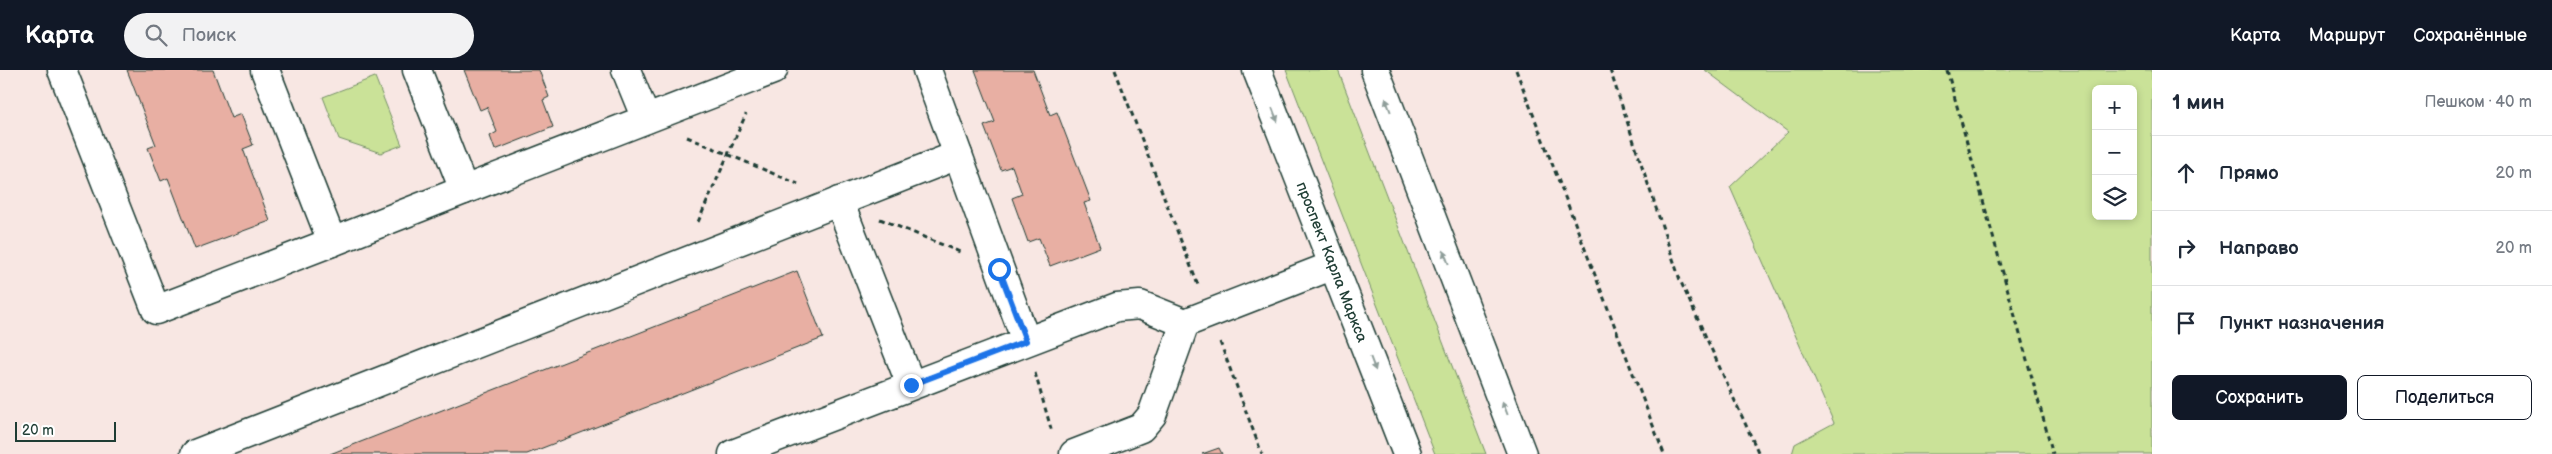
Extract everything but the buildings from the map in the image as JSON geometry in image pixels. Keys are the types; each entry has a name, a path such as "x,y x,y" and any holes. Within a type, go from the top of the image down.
{"street":[{"path":"62,70 156,310 768,72"},
{"path":"265,70 332,242"},
{"path":"417,70 464,190"},
{"path":"626,70 646,120"},
{"path":"927,70 1026,341"},
{"name":"проспект Карла Маркса","path":"1257,70 1408,454"},
{"path":"1375,70 1522,454"},
{"path":"195,454 958,155"},
{"path":"839,201 911,385"},
{"path":"733,454 1117,307 1140,305 1197,318 1334,265"},
{"path":"1074,454 1141,428 1152,415 1197,318"}],"path":[{"path":"1115,70 1197,318 1262,454"},
{"path":"1516,70 1664,454"},
{"path":"1610,70 1680,280 1759,454"},
{"path":"1947,70 2053,454"},
{"path":"679,264 768,72"},
{"path":"1026,341 1053,435"}],"green space":[{"path":"1286,70 1338,70 1486,454 1435,454"},
{"path":"1705,70 2152,70 2152,454 1792,454 1795,444 1834,423 1730,187 1788,132"},
{"path":"375,77 402,145 381,153 339,139 323,97"}],"route":[{"path":"911,385 1026,341 999,269"}]}
